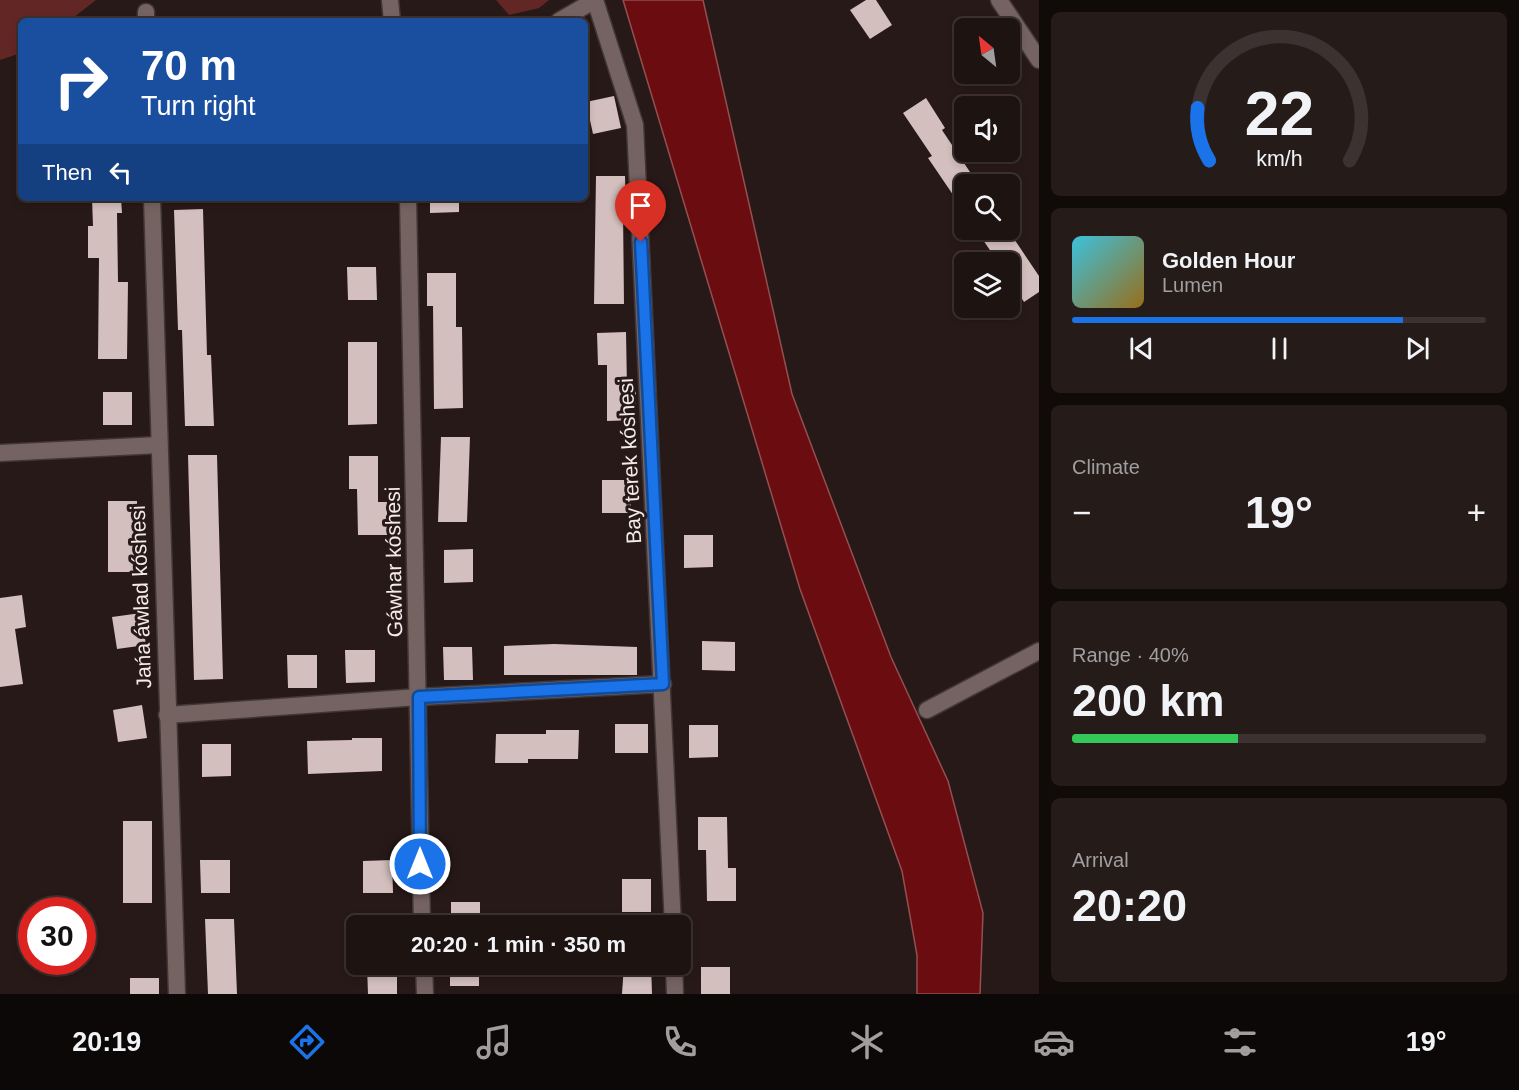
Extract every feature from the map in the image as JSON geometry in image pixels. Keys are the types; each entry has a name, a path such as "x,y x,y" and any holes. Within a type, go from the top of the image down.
{"street":[{"path":"390,0 392,18"},
{"path":"564,18 595,0"},
{"name":"Bay terek kóshesi","path":"595,0 635,125 673,915"},
{"path":"999,0 1039,60"},
{"name":"Jańa áwlad kóshesi","path":"152,201 177,994"},
{"name":"Gáwhar kóshesi","path":"408,201 422,915"},
{"path":"0,453 159,445"},
{"path":"927,710 1039,651"},
{"path":"167,715 419,697 663,684"},
{"path":"424,975 425,994"},
{"path":"674,975 675,994"}],"shaded area":[{"path":"0,0 96,0 73,18 18,18 18,54 0,60"},
{"path":"496,0 549,0 539,8 509,15"},
{"path":"623,0 703,0 792,394 891,657 948,781 983,913 980,994 917,994 917,955 902,871 800,589"}],"building":[{"path":"866,0 876,0 892,25 870,39 850,10"},
{"path":"614,96 621,128 593,134 588,102"},
{"path":"926,98 945,128 942,130 954,148 954,162 963,162 971,174 954,174 954,196 928,158 932,156 903,113"},
{"path":"596,176 625,176 624,304 594,304"},
{"path":"92,201 121,201 122,213 117,213 118,282 128,282 127,359 98,359 99,258 88,258 88,226 93,226"},
{"path":"430,201 459,201 459,212 430,213"},
{"path":"203,209 207,355 211,355 214,426 185,426 182,330 178,330 174,210"},
{"path":"983,240 1015,240 1039,276 1039,292 1024,302 1020,296 1020,252 991,252"},
{"path":"347,267 376,267 377,300 348,300"},
{"path":"427,273 456,273 456,327 462,327 463,408 434,409 433,306 427,306"},
{"path":"626,332 627,388 636,388 636,420 607,421 607,365 598,365 597,333"},
{"path":"348,342 377,342 377,424 348,425"},
{"path":"103,392 132,392 132,425 103,425"},
{"path":"441,437 470,437 467,522 438,522"},
{"path":"188,455 217,455 223,679 194,680"},
{"path":"349,456 378,456 378,502 387,502 387,535 358,535 357,489 349,489"},
{"path":"602,480 631,480 631,513 602,513"},
{"path":"108,501 137,501 137,572 108,572"},
{"path":"684,535 713,535 713,567 684,568"},
{"path":"473,549 473,582 444,583 444,550"},
{"path":"22,595 26,627 15,629 23,684 0,687 0,598"},
{"path":"141,613 146,645 117,649 112,617"},
{"path":"702,641 735,642 735,671 702,670"},
{"path":"554,644 637,647 637,675 504,675 504,646"},
{"path":"443,647 472,647 473,680 444,680"},
{"path":"345,650 375,650 375,682 346,683"},
{"path":"287,655 317,655 317,688 288,688"},
{"path":"142,705 147,738 118,742 113,710"},
{"path":"615,724 648,724 648,753 615,753"},
{"path":"689,725 718,725 718,757 689,758"},
{"path":"546,730 579,730 578,759 528,759 528,763 495,763 496,734 546,734"},
{"path":"352,738 382,738 382,771 308,774 307,741 352,740"},
{"path":"202,744 231,744 231,776 202,777"},
{"path":"698,817 727,817 728,868 736,868 736,901 707,901 706,850 698,850"},
{"path":"123,821 152,821 152,903 123,903"},
{"path":"200,860 230,860 230,893 201,893"},
{"path":"392,860 393,893 363,893 363,861"},
{"path":"622,879 651,879 651,912 622,912"},
{"path":"451,902 480,902 480,915 451,915"},
{"path":"205,919 234,919 237,994 208,994"},
{"path":"701,967 730,967 730,994 701,994"},
{"path":"367,975 397,975 397,994 368,994"},
{"path":"450,975 479,975 479,986 450,986"},
{"path":"623,975 651,975 652,994 622,994"},
{"path":"130,978 159,978 159,994 130,994"}],"route":[{"path":"420,864 419,697 663,684 641,242"}]}
